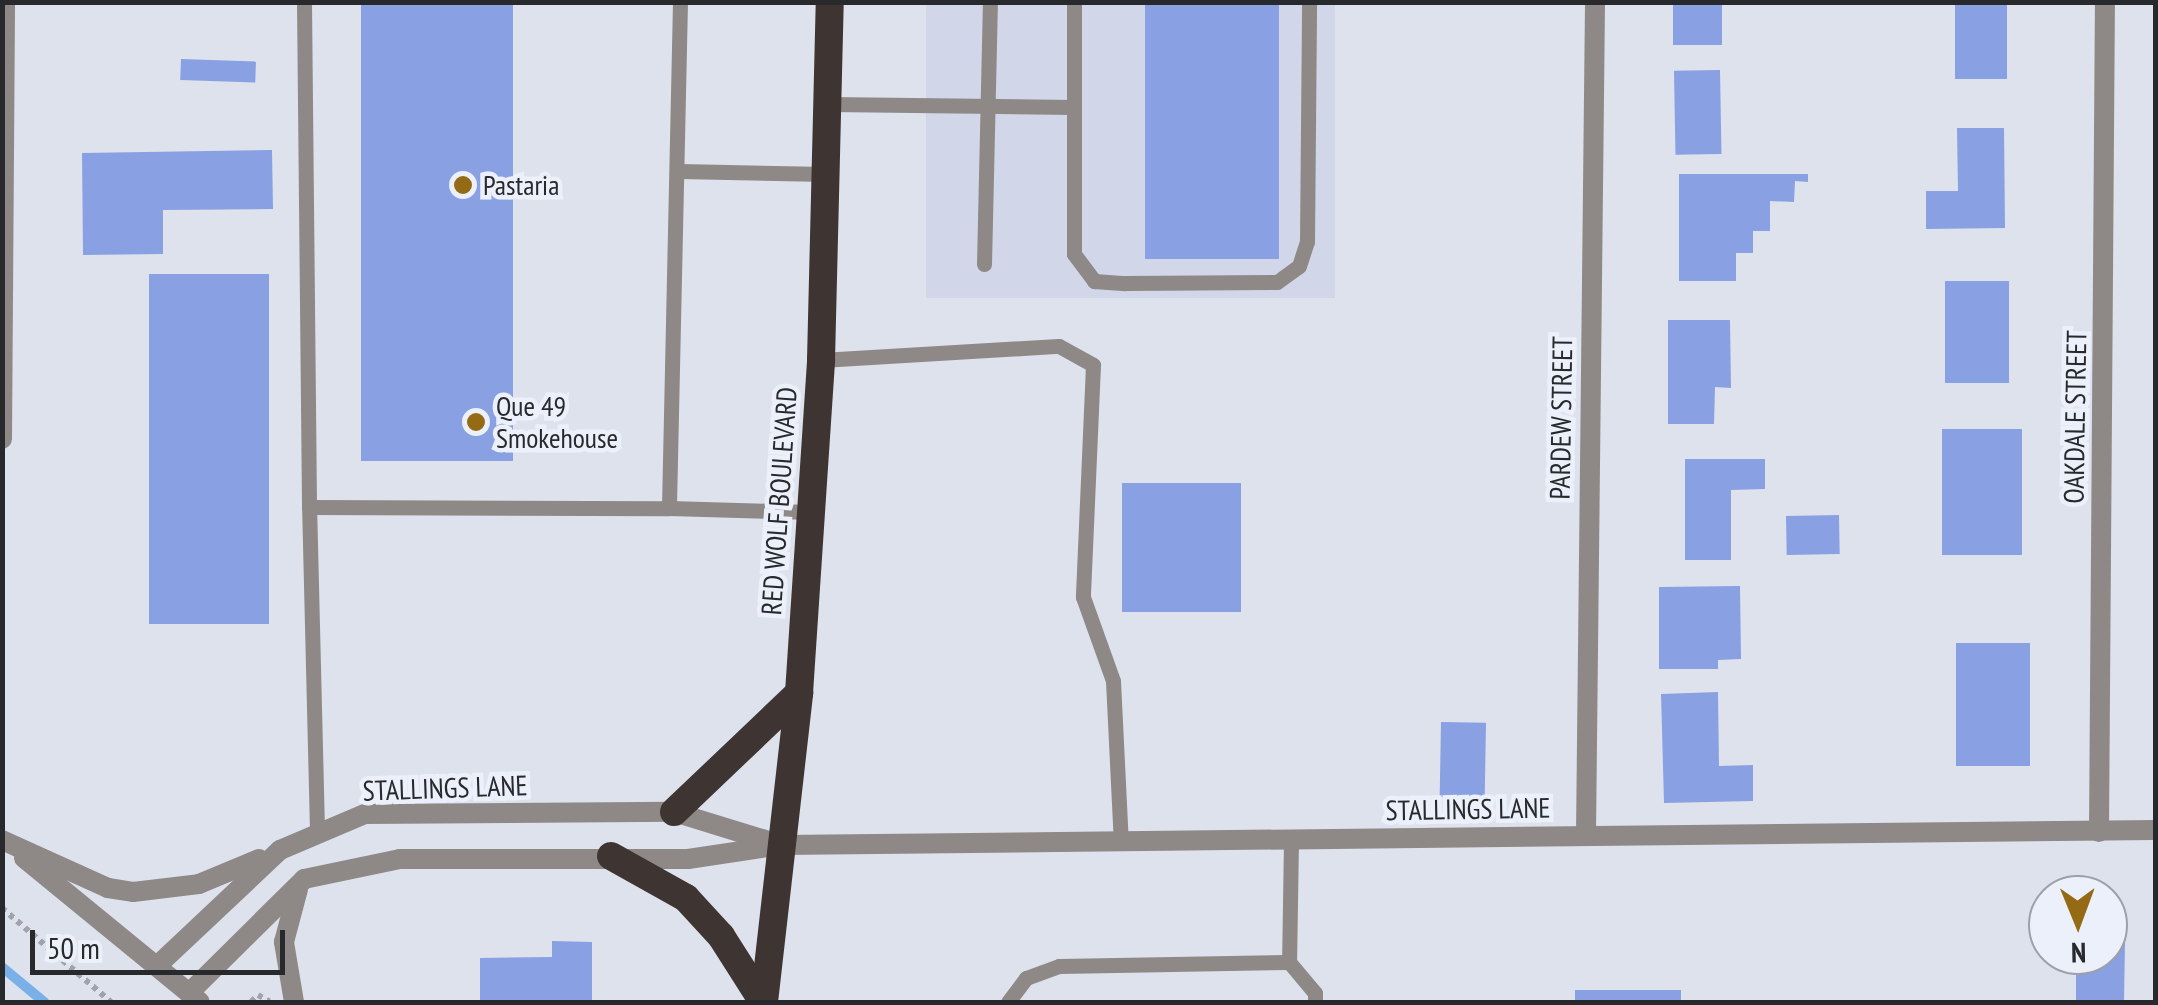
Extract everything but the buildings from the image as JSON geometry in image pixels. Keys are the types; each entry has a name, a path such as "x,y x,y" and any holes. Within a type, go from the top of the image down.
{"highway":[{"name":"RED WOLF BOULEVARD","path":"763,1002 798,694 821,360 830,2"},
{"path":"674,812 798,694"},
{"path":"612,856 686,898 721,936 763,1002"}],"street":[{"path":"2,439 5,2"},
{"name":"PARDEW STREET","path":"1586,834 1594,2"},
{"name":"OAKDALE STREET","path":"2098,832 2105,2"},
{"name":"STALLINGS LANE","path":"158,965 280,850 318,830 365,814 674,812 782,845"},
{"name":"STALLINGS LANE","path":"304,879 400,859 688,859 782,845 2156,830"},
{"path":"2,840 108,888 132,892 199,884 280,850"},
{"path":"2,840 194,998 304,879"},
{"path":"294,1002 284,942 288,906 304,879"}],"lane":[{"path":"304,2 308,507 318,830"},
{"path":"669,508 680,2"},
{"path":"984,264 990,2"},
{"path":"1074,2 1074,254 1094,282 1277,282 1299,266 1307,242 1309,4"},
{"path":"829,104 1072,106"},
{"path":"679,172 827,174"},
{"path":"821,360 1059,346 1094,365 1083,596 1113,681 1122,843"},
{"path":"308,507 810,512"},
{"path":"1291,840 1289,962 1316,993 1315,1002"},
{"path":"1008,1002 1026,978 1059,966 1289,962"}],"path":[{"path":"2,908 111,1002"},
{"path":"251,1002 258,995 271,1002"}],"shaded area":[{"path":"926,3 1335,3 1335,298 926,298"}],"waterway":[{"path":"2,967 44,1002"}],"place":[{"name":"Pastaria","path":"463,185"},
{"name":"Que 49 Smokehouse","path":"476,422"}]}
